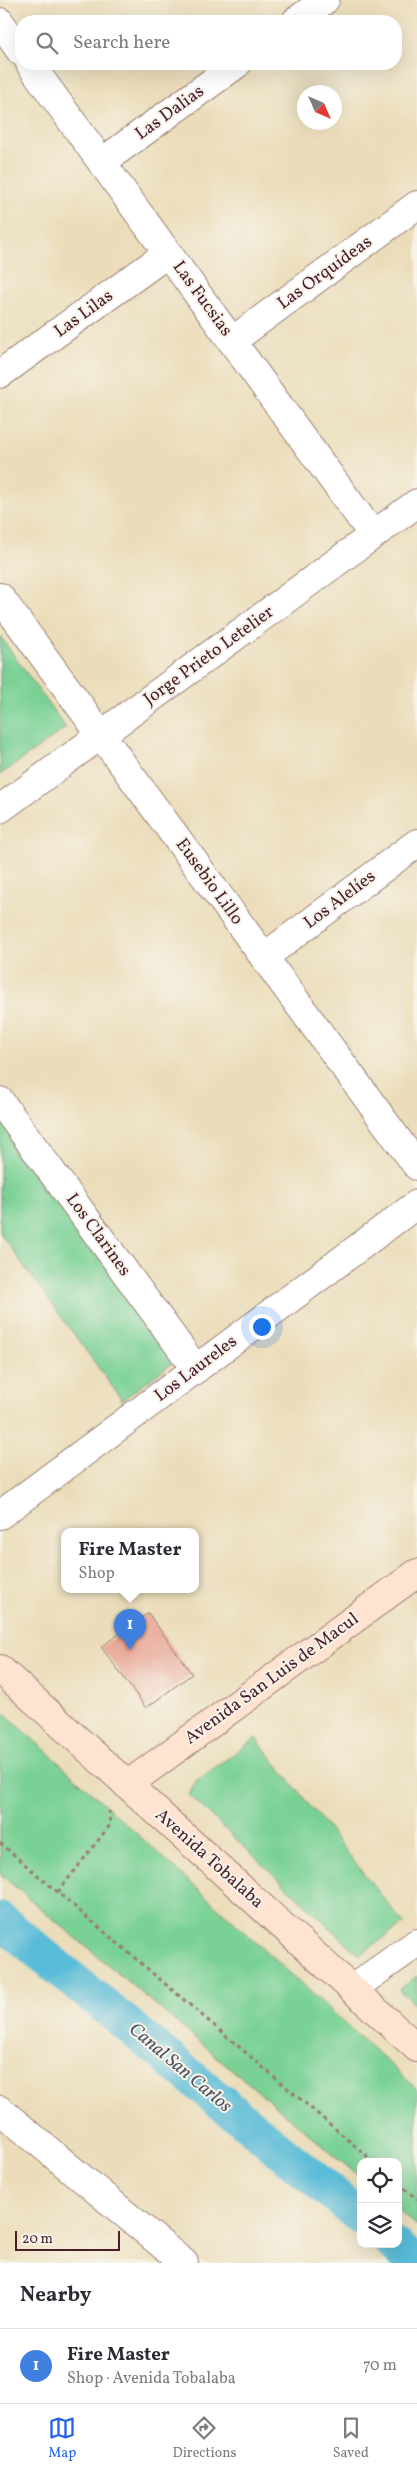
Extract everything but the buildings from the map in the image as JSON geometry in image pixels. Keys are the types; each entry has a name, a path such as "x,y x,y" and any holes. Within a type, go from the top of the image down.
{"main road":[{"name":"Avenida San Luis de Macul","path":"127,1785 417,1573"},
{"name":"Avenida Tobalaba","path":"0,1670 417,2048"}],"street":[{"path":"304,15 325,0"},
{"path":"0,22 15,43"},
{"name":"Las Fucsias","path":"34,70 373,535"},
{"name":"Las Dalias","path":"102,162 230,70"},
{"name":"Las Orquídeas","path":"232,341 417,205"},
{"name":"Las Lilas","path":"0,374 168,253"},
{"name":"Jorge Prieto Letelier","path":"0,809 417,503"},
{"name":"Eusebio Lillo","path":"0,597 417,1165"},
{"name":"Los Alelíes","path":"264,957 417,844"},
{"name":"Los Clarines","path":"0,1101 196,1369"},
{"name":"Los Laureles","path":"0,1515 417,1204"},
{"path":"352,1989 417,1943"},
{"path":"0,2110 184,2263"}],"path":[{"path":"58,1892 110,1825 106,1766"},
{"path":"0,1843 369,2158"},
{"path":"402,2186 417,2199"}],"green space":[{"path":"0,636 66,728 0,775"},
{"path":"0,1120 175,1361 122,1400 0,1233"},
{"path":"0,1709 417,2089 417,2226 402,2213 402,2158 357,2158 357,2175 0,1874"},
{"path":"256,1738 404,1924 359,1955 189,1795 196,1781"},
{"path":"417,1976 417,2006 399,1990"}],"waterway":[{"name":"Canal San Carlos","path":"0,1920 357,2214"},
{"name":"Canal San Carlos","path":"398,2248 415,2263"}],"place":[{"name":"Fire Master","path":"130,1650"}]}
